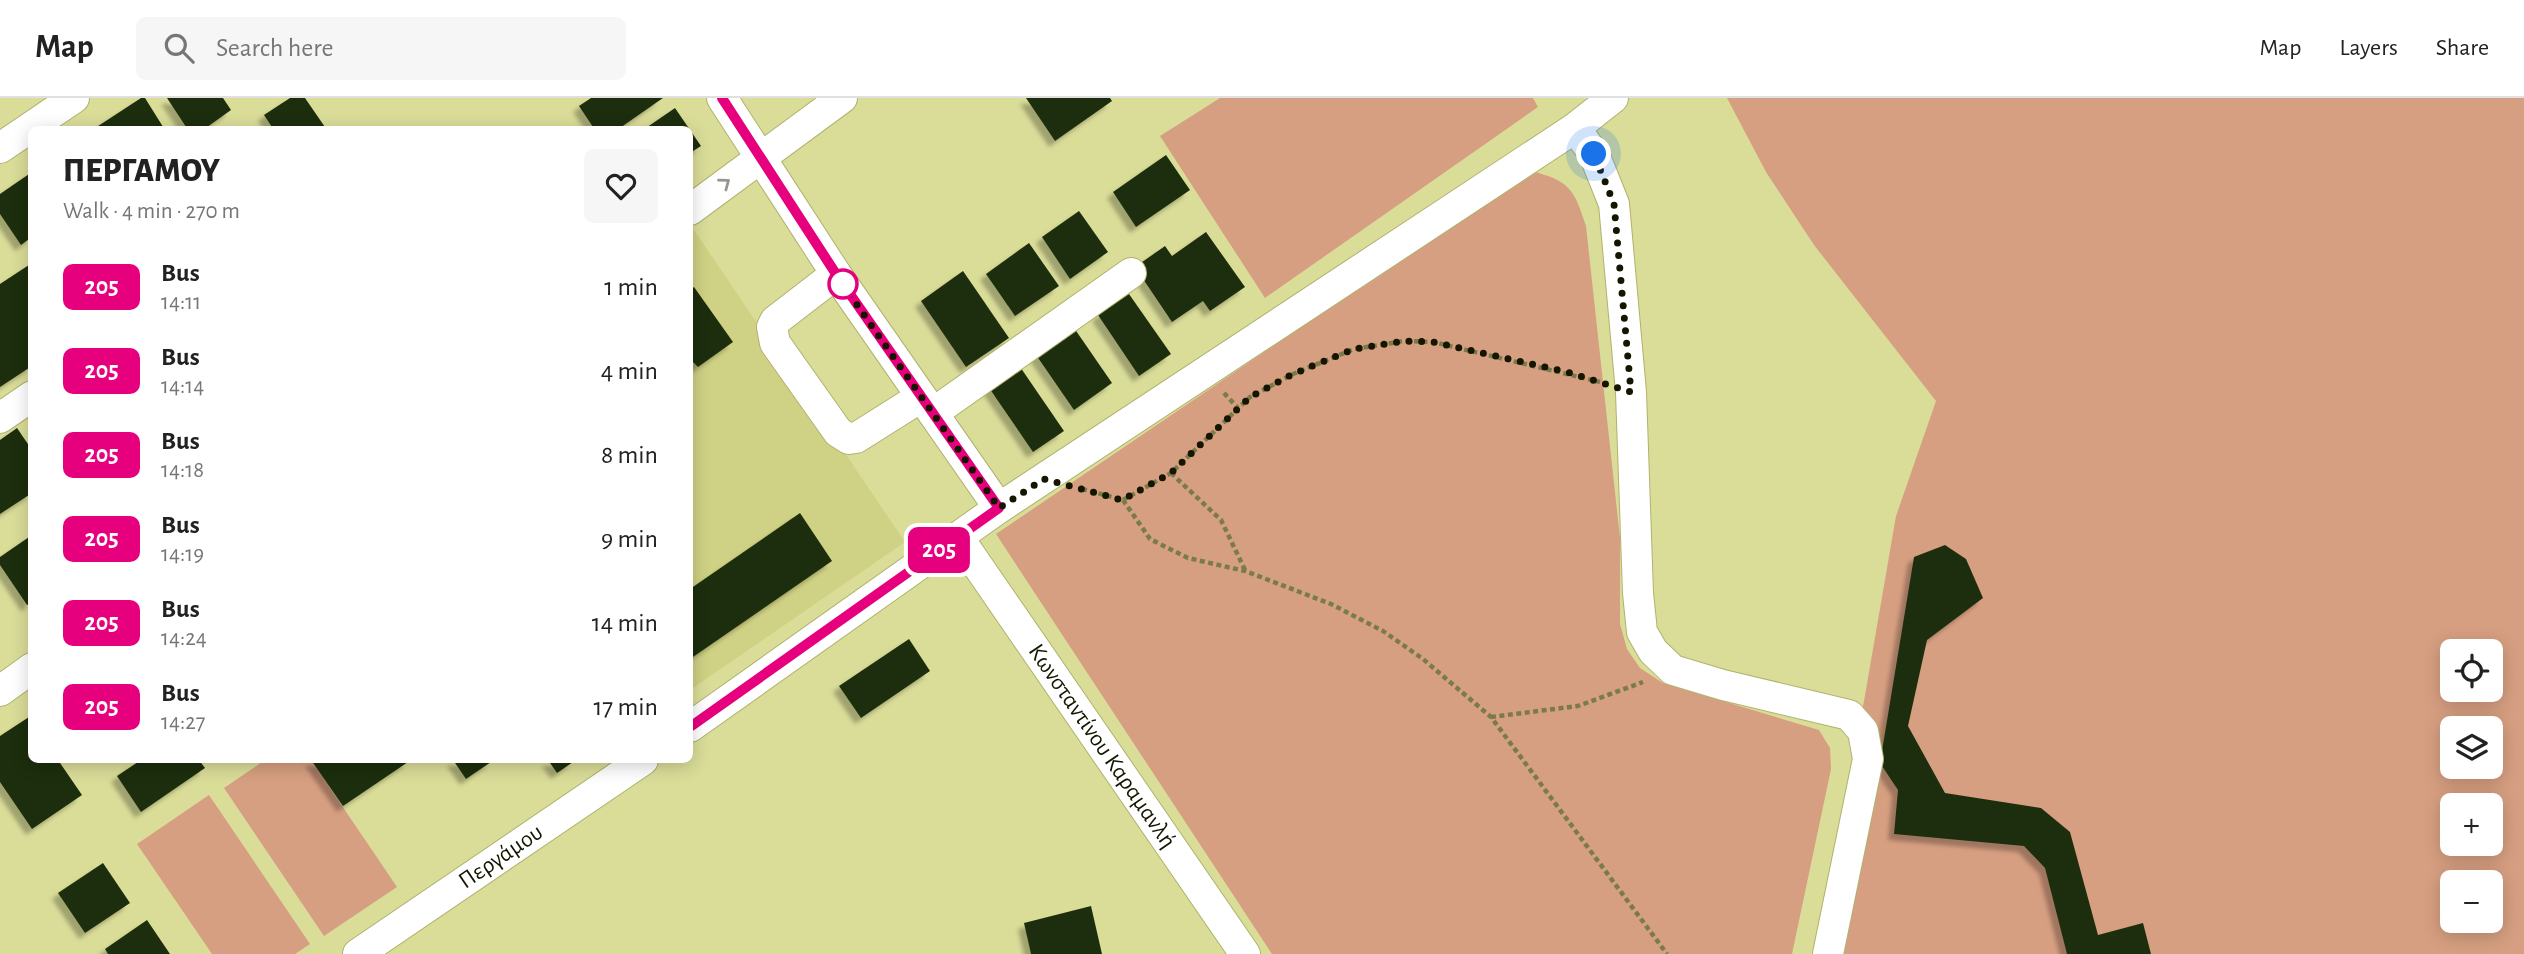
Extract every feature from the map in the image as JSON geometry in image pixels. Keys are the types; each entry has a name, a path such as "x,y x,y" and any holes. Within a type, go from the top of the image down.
{"street":[{"path":"33,126 74,98"},
{"path":"722,98 836,274 999,508"},
{"path":"693,208 842,98"},
{"path":"693,725 999,508 1575,128 1613,98"},
{"path":"1575,128 1594,154 1614,204 1631,392 1638,593 1642,632 1653,651 1673,670 1723,685 1849,715 1863,731 1868,759 1828,954"},
{"path":"0,148 28,129"},
{"path":"836,274 775,321 772,327 775,342 838,432 849,439 856,439 927,405 1131,273"},
{"path":"0,418 28,399"},
{"name":"Κωνσταντίνου Καραμανλή","path":"958,537 1245,954"},
{"path":"0,691 28,671"},
{"name":"Περγάμου","path":"358,954 639,763"}],"path":[{"path":"1122,500 1171,473 1250,397 1293,374 1354,349 1404,341 1433,342 1567,372 1631,392"},
{"path":"1171,473 1221,520 1245,571"},
{"path":"1044,479 1122,500 1150,538 1188,558 1245,571 1331,604 1383,631 1423,659 1491,717 1667,954"},
{"path":"1491,717 1578,706 1673,670"}],"shaded area":[{"path":"1220,98 1533,98 1538,107 1265,298 1160,136"},
{"path":"1727,98 2524,98 2524,954 1813,954 1864,701 1896,516 1936,401 1814,245 1766,172"},
{"path":"1531,171 1569,188 1586,226 1620,538 1620,624 1627,649 1640,668 1663,683 1819,730 1830,748 1831,769 1792,954 1272,954 996,534"},
{"path":"693,231 905,542 693,688"},
{"path":"261,763 313,763 397,887 324,936 224,788"},
{"path":"209,795 310,944 295,954 212,954 137,844"}],"building":[{"path":"145,98 162,126 98,126"},
{"path":"167,98 223,98 231,110 209,126 185,126"},
{"path":"290,98 305,98 324,126 271,126 264,115"},
{"path":"591,98 663,98 623,126 592,126 579,106"},
{"path":"1026,98 1110,98 1112,101 1055,141"},
{"path":"675,108 687,126 649,126"},
{"path":"693,134 701,146 693,151"},
{"path":"1166,155 1190,190 1136,227 1113,192"},
{"path":"28,175 28,240 21,245 0,214 0,194"},
{"path":"1079,211 1108,252 1070,279 1042,237"},
{"path":"1206,232 1245,287 1210,311 1203,301 1172,322 1135,267 1165,246 1172,256"},
{"path":"1029,243 1059,286 1015,316 986,274"},
{"path":"28,266 28,369 0,387 0,284"},
{"path":"963,271 1009,338 966,367 921,301"},
{"path":"693,288 733,342 698,367 693,362"},
{"path":"1129,294 1171,354 1139,376 1098,315"},
{"path":"1072,325 1112,383 1074,410 1034,352"},
{"path":"1014,358 1064,431 1033,452 983,379"},
{"path":"17,428 28,444 28,496 0,514 0,440"},
{"path":"800,513 832,561 693,657 693,587"},
{"path":"28,538 27,605 0,565 0,557"},
{"path":"1945,545 1966,559 1983,598 1927,640 1908,726 1945,793 2041,808 2070,832 2098,935 2143,923 2151,954 2067,954 2045,868 2024,846 1894,834 1898,790 1880,763 1914,557"},
{"path":"909,639 930,671 861,718 839,686"},
{"path":"28,718 28,763 60,763 82,795 32,829 0,782 0,736"},
{"path":"136,763 201,763 205,768 141,812 117,776"},
{"path":"313,763 407,763 343,806"},
{"path":"455,763 490,763 466,779"},
{"path":"550,763 572,763 557,773"},
{"path":"103,863 130,903 85,933 58,893"},
{"path":"1091,906 1102,954 1031,954 1024,923"},
{"path":"147,920 170,954 108,954 105,949"}],"bus line":[{"name":"205","path":"693,725 999,508 836,274 722,98"}],"route":[{"path":"843,284 839,279 999,508 1044,479 1122,500 1171,473 1250,397 1293,374 1354,349 1404,341 1433,342 1567,372 1631,392 1614,204 1594,154"}]}
